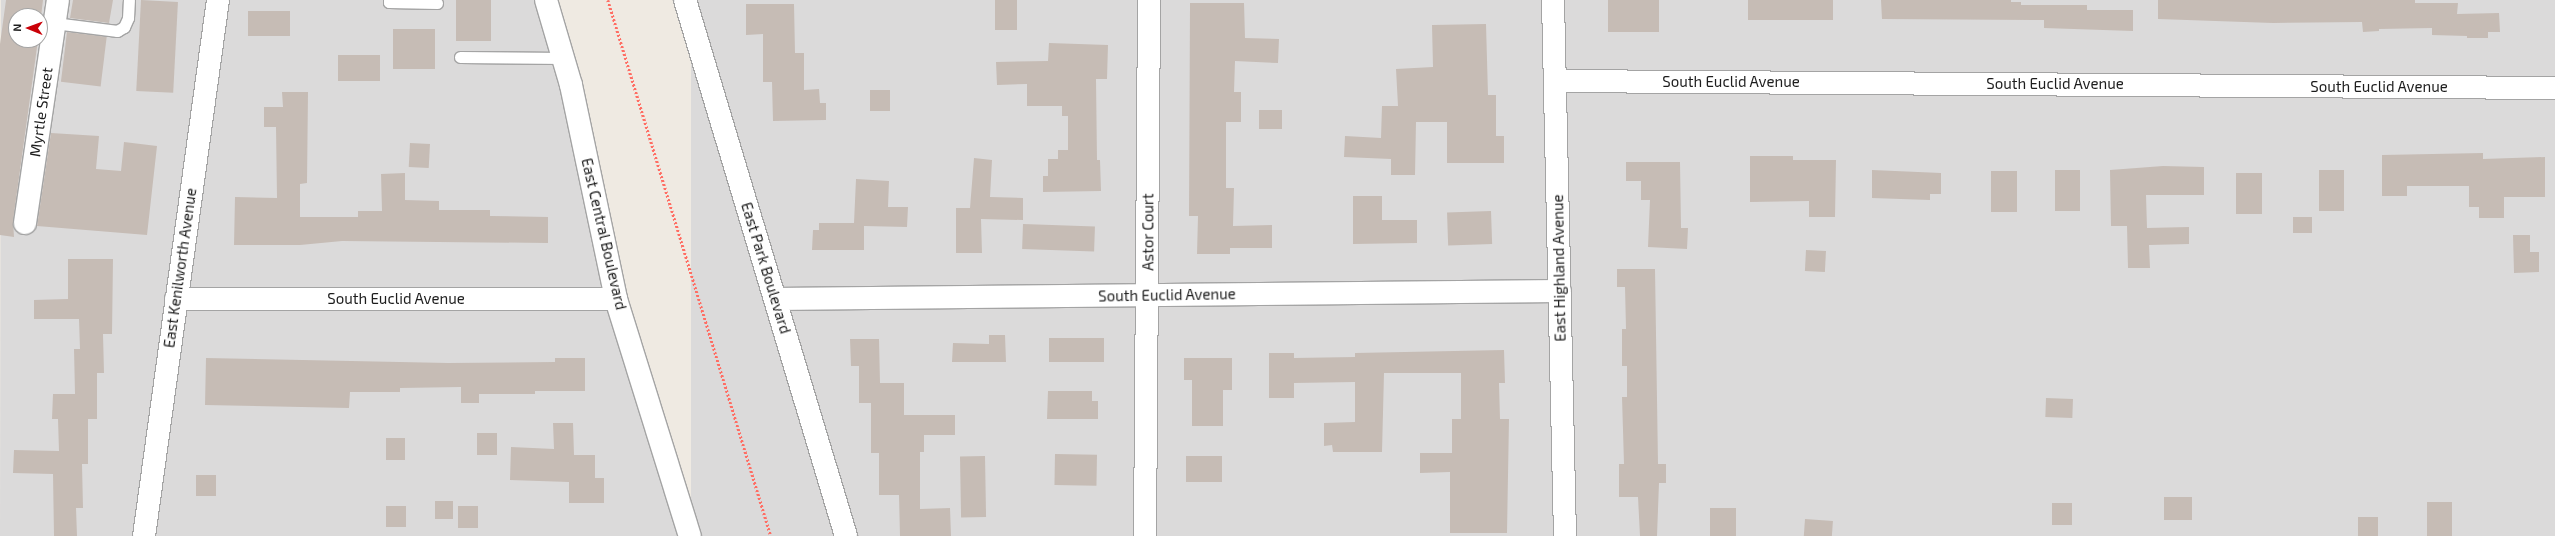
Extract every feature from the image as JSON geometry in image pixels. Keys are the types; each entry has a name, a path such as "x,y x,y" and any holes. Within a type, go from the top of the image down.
{"street":[{"name":"Myrtle Street","path":"25,223 58,0"},
{"name":"East Kenilworth Avenue","path":"144,536 218,0"},
{"name":"East Central Boulevard","path":"546,0 571,85 616,299 690,536"},
{"name":"East Park Boulevard","path":"685,0 846,536"},
{"name":"Astor Court","path":"1145,536 1149,0"},
{"name":"East Highland Avenue","path":"1553,0 1566,536"},
{"name":"South Euclid Avenue","path":"1555,81 2555,88"},
{"name":"South Euclid Avenue","path":"775,299 1560,291"},
{"name":"South Euclid Avenue","path":"176,299 616,299"}],"lane":[{"path":"54,23 118,31 124,27 128,18 129,0"},
{"path":"389,0 389,2 437,3"},
{"path":"460,57 564,58"}],"path":[{"path":"608,0 771,536"}],"shaded area":[{"path":"1,0 536,0 570,109 609,308 678,536 0,536"},
{"path":"691,0 2555,0 2555,536 691,536"}],"building":[{"path":"6,0 43,0 42,8 8,8 8,48 37,48 13,221 14,237 0,235 0,44"},
{"path":"73,0 113,0 109,23 70,18"},
{"path":"141,0 178,2 173,93 136,91"},
{"path":"456,0 491,0 491,41 456,41"},
{"path":"995,0 1017,0 1017,30 995,30"},
{"path":"1608,0 1659,0 1659,32 1608,32"},
{"path":"1748,0 1833,0 1833,20 1748,20"},
{"path":"1881,0 2011,0 2011,2 2021,2 2021,5 2087,5 2087,10 2133,10 2133,31 2044,28 2044,20 1882,19"},
{"path":"2158,0 2415,0 2415,3 2458,3 2457,14 2499,13 2500,32 2488,32 2488,38 2467,38 2467,36 2432,35 2432,28 2379,29 2379,31 2363,32 2362,22 2273,23 2158,19"},
{"path":"1190,3 1244,3 1245,38 1279,39 1278,63 1235,61 1234,92 1241,92 1241,122 1226,122 1226,188 1234,188 1233,226 1272,225 1272,248 1230,248 1230,254 1197,254 1198,216 1189,216"},
{"path":"746,4 794,4 795,53 804,53 804,90 819,89 820,103 826,103 826,120 773,121 772,82 763,82 763,34 746,35"},
{"path":"248,11 290,11 290,36 248,36"},
{"path":"1486,24 1488,95 1496,95 1496,136 1504,136 1504,163 1447,163 1447,122 1416,122 1415,175 1391,175 1391,159 1344,157 1345,136 1381,138 1382,106 1398,106 1396,69 1433,67 1432,25"},
{"path":"393,29 435,29 435,69 393,69"},
{"path":"67,32 107,37 101,87 61,82"},
{"path":"1049,43 1108,45 1107,79 1096,79 1097,160 1100,160 1101,191 1043,192 1043,176 1048,176 1048,159 1058,159 1058,150 1068,150 1068,116 1062,116 1062,106 1027,106 1027,84 997,85 996,62 1048,61"},
{"path":"338,55 380,55 380,81 338,81"},
{"path":"870,90 890,90 890,111 870,111"},
{"path":"282,92 308,92 307,183 300,184 300,217 358,217 358,211 382,211 381,174 405,173 405,200 439,201 439,210 490,210 490,216 548,217 548,243 342,241 300,245 234,245 235,197 277,198 276,127 264,127 264,107 283,107"},
{"path":"1259,110 1282,110 1282,129 1259,129"},
{"path":"51,133 99,136 96,169 121,171 124,142 157,146 147,235 37,226"},
{"path":"410,143 430,144 429,168 409,167"},
{"path":"2483,153 2483,159 2545,157 2545,197 2504,197 2504,218 2479,218 2479,207 2469,207 2469,186 2407,186 2407,196 2382,196 2382,155"},
{"path":"1750,156 1793,156 1793,160 1836,160 1835,217 1809,217 1809,201 1750,202"},
{"path":"974,158 992,160 990,197 1023,198 1023,220 981,219 982,253 956,253 956,208 970,208"},
{"path":"1626,162 1680,162 1681,228 1688,228 1687,249 1648,247 1650,200 1641,200 1641,181 1626,181"},
{"path":"2163,166 2204,167 2204,195 2146,195 2147,228 2189,227 2189,244 2149,245 2150,268 2128,268 2127,226 2111,226 2110,170"},
{"path":"1872,170 1941,173 1941,194 1930,194 1930,200 1872,198"},
{"path":"2055,170 2080,170 2080,211 2055,211"},
{"path":"2319,170 2344,170 2344,211 2319,211"},
{"path":"1991,171 2017,171 2017,212 1991,212"},
{"path":"2236,173 2262,173 2262,214 2236,214"},
{"path":"856,179 889,181 888,207 908,207 907,227 864,226 864,250 812,250 813,230 819,230 819,223 854,223"},
{"path":"1353,196 1382,196 1382,220 1417,220 1417,243 1353,244"},
{"path":"1491,211 1492,244 1448,246 1447,213"},
{"path":"2293,217 2312,217 2312,233 2293,233"},
{"path":"1023,224 1095,227 1094,251 1022,249"},
{"path":"2513,235 2530,235 2530,252 2539,252 2539,272 2514,273"},
{"path":"1806,250 1826,251 1825,272 1805,271"},
{"path":"68,259 113,259 112,334 103,334 104,373 97,373 97,419 88,419 88,464 82,464 83,508 76,508 77,536 54,536 53,474 13,473 14,450 59,451 58,419 52,419 53,394 75,394 74,349 80,349 79,319 34,319 34,300 68,299"},
{"path":"1617,269 1655,269 1658,464 1666,464 1666,483 1659,483 1657,536 1640,536 1638,497 1619,497 1619,464 1624,464 1622,397 1627,397 1627,366 1622,366 1622,329 1626,329 1625,287 1617,287"},
{"path":"989,335 1005,335 1006,362 952,362 953,343 989,344"},
{"path":"1049,338 1104,338 1104,362 1049,362"},
{"path":"850,339 879,339 880,383 904,383 904,415 955,415 955,435 924,435 924,452 920,452 920,509 950,508 951,536 900,536 899,495 879,495 879,453 871,453 871,403 859,403 859,366 851,366"},
{"path":"1504,350 1505,383 1499,383 1500,419 1509,419 1507,533 1450,533 1450,472 1420,473 1420,453 1452,453 1452,419 1461,419 1461,373 1384,373 1382,452 1333,452 1332,445 1324,446 1324,423 1355,422 1355,382 1294,383 1294,398 1269,398 1269,353 1294,353 1294,358 1355,357 1355,353"},
{"path":"206,358 448,363 555,362 555,358 585,358 585,391 535,391 535,394 479,394 479,403 461,403 461,387 400,388 400,392 350,392 349,408 205,405"},
{"path":"1184,358 1232,358 1232,390 1223,390 1223,426 1192,426 1192,380 1184,380"},
{"path":"1048,391 1092,391 1092,401 1098,401 1098,419 1047,419"},
{"path":"2046,398 2073,399 2072,418 2045,417"},
{"path":"553,423 573,423 574,455 595,455 595,478 604,478 604,503 569,503 569,482 510,480 511,447 554,449"},
{"path":"477,433 497,433 497,455 477,455"},
{"path":"386,438 405,438 405,460 386,460"},
{"path":"1055,454 1097,455 1096,486 1054,485"},
{"path":"960,456 985,456 986,517 961,517"},
{"path":"1186,456 1222,456 1222,482 1186,482"},
{"path":"196,475 216,475 216,496 196,496"},
{"path":"2164,497 2192,497 2192,520 2164,520"},
{"path":"435,501 453,501 453,519 435,519"},
{"path":"2427,502 2452,502 2452,536 2427,536"},
{"path":"2052,503 2072,503 2072,525 2052,525"},
{"path":"386,506 406,506 406,527 386,527"},
{"path":"458,506 478,506 478,528 458,528"},
{"path":"1710,508 1736,508 1736,536 1710,536"},
{"path":"2358,517 2378,517 2378,536 2358,536"},
{"path":"1805,519 1833,521 1832,536 1804,536"}]}
